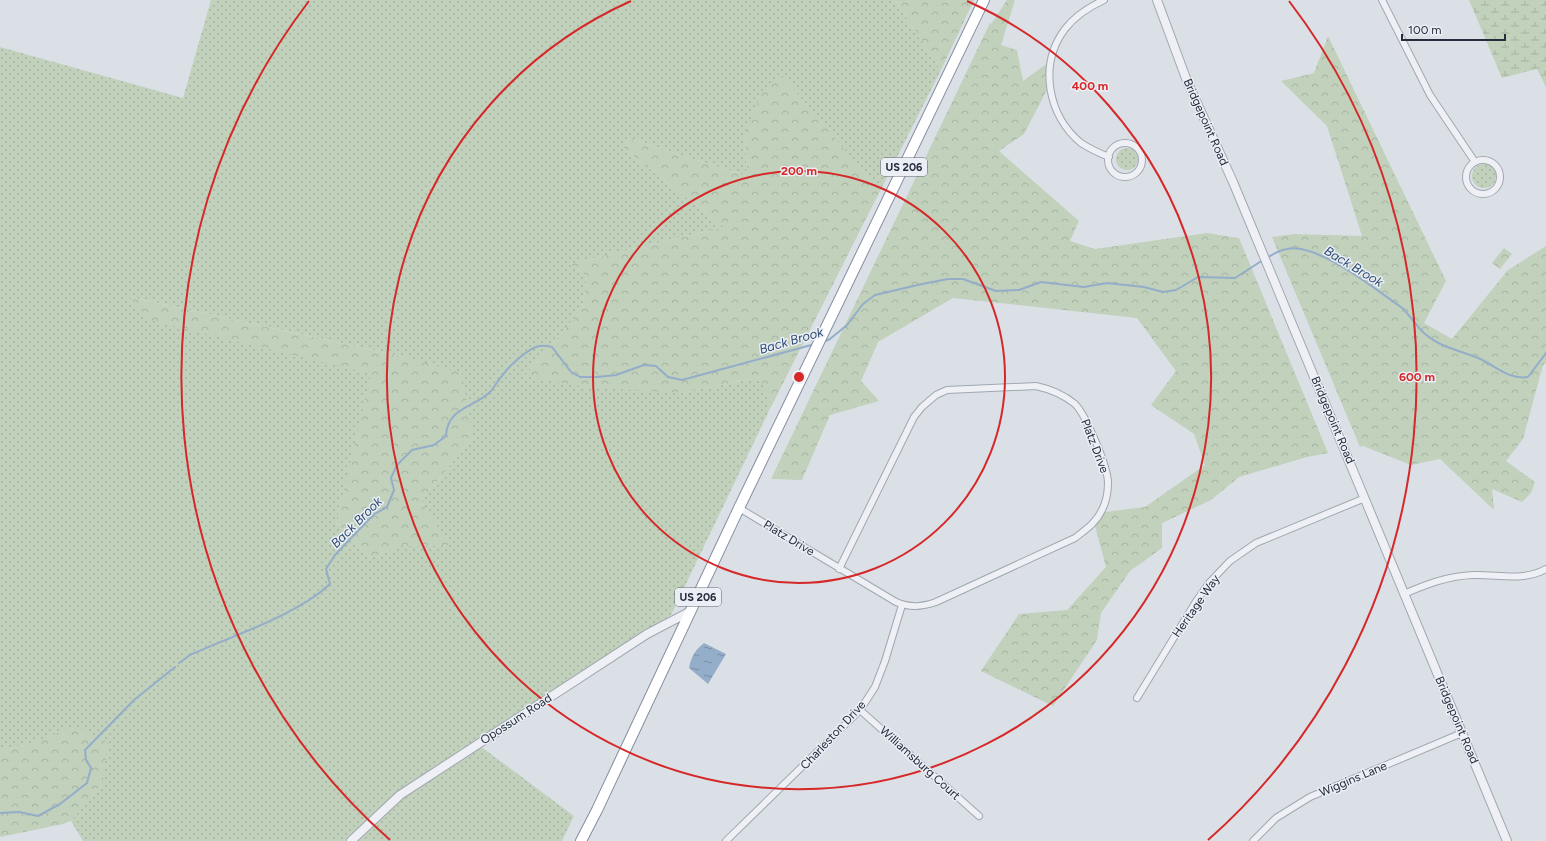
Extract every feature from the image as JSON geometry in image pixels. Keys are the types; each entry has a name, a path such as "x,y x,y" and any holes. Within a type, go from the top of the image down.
{"highway":[{"name":"US 206","path":"581,841 822,334 984,0"}],"street":[{"path":"1104,0 1089,8 1065,29 1057,42 1052,55 1049,84 1052,98 1060,117 1069,131 1093,150 1109,156"},
{"name":"Bridgepoint Road","path":"1157,0 1187,81 1262,252 1508,841"},
{"path":"1382,0 1430,95 1475,162"},
{"path":"1124,143 1134,145 1141,153 1142,164 1136,173 1125,177 1114,172 1111,168 1109,156 1114,147 1124,143"},
{"path":"1486,160 1496,166 1499,170 1499,182 1492,190 1482,193 1477,192 1469,185 1466,175 1471,165 1475,162 1486,160"},
{"name":"Platz Drive","path":"739,508 839,568 902,605 921,607 936,602 1074,538 1088,529 1097,519 1105,502 1108,483 1106,470 1083,415 1069,399 1047,389 1036,386 955,389 936,395 922,407 914,417 839,568"},
{"name":"Heritage Way","path":"1137,698 1195,603 1209,583 1230,561 1256,543 1365,498"},
{"path":"1404,594 1445,579 1473,575 1513,578 1546,570"},
{"name":"Charleston Drive","path":"726,841 860,710 875,687 885,661 902,605"},
{"name":"Opossum Road","path":"351,841 400,795 647,634 691,611"},
{"name":"Williamsburg Court","path":"860,710 979,816"},
{"name":"Wiggins Lane","path":"1253,841 1276,818 1304,800 1462,733"}],"green space":[{"path":"211,0 895,0 941,70 880,191 781,75 745,134 747,176 628,138 623,148 724,227 570,264 587,276 582,309 525,376 682,393 761,377 770,401 768,413 671,615 476,743 574,816 562,841 83,841 71,821 102,785 32,743 0,751 0,47 183,98","holes":["130,297 405,357 473,438 421,500 448,545 402,546 370,558 336,523 372,374"]},
{"path":"895,0 974,0 941,70"},
{"path":"1007,0 1015,0 1001,45 1017,50 1023,81 1052,60 1050,84 1024,134 999,151 1079,221 1070,241 1095,249 1207,233 1239,238 1328,453 1307,457 1239,477 1211,500 1162,523 1162,548 1130,571 1101,613 1097,640 1053,706 981,671 1019,614 1067,610 1106,567 1095,526 1105,512 1145,507 1205,465 1194,434 1151,405 1176,371 1137,318 953,298 878,342 861,381 879,401 830,415 802,480 771,479 990,23 991,24"},
{"path":"1469,0 1546,0 1546,87 1537,69 1502,78"},
{"path":"1328,36 1446,281 1424,323 1452,339 1508,270 1546,246 1546,362 1543,365 1523,439 1506,461 1535,482 1531,493 1522,502 1492,489 1494,510 1440,459 1411,465 1363,446 1360,447 1272,237 1294,234 1362,236 1327,126 1281,81 1314,73"},
{"path":"781,74 880,191 768,413 770,401 760,377 682,393 584,387 525,376 582,309 587,276 570,264 724,227 623,148 628,138 747,176 745,134 763,90"},
{"path":"1123,148 1131,148 1138,155 1138,163 1131,170 1123,170 1116,163 1116,155"},
{"path":"1484,164 1492,168 1496,176 1492,184 1484,188 1476,184 1472,176 1476,168"},
{"path":"1504,248 1512,254 1500,269 1492,263"},
{"path":"129,297 405,357 462,373 473,438 421,500 449,545 402,546 370,558 336,523 371,374 150,320"},
{"path":"75,726 108,743 102,785 71,821 0,837 0,751 32,743"}],"water":[{"path":"704,643 726,654 708,684 689,668 694,654"}],"waterway":[{"name":"Back Brook","path":"1267,258 1277,252 1287,249 1299,249 1314,253 1330,260 1362,279 1401,307 1431,339 1444,346 1478,358 1508,374 1528,377 1546,353"},
{"name":"Back Brook","path":"823,342 830,339 847,325 863,304 875,295 948,279 963,279 996,291 1019,290 1041,282 1084,287 1107,283 1144,287 1163,292 1176,290 1198,277 1235,278 1263,260"},
{"name":"Back Brook","path":"179,663 190,655 263,624 300,606 330,584 326,569 335,555 373,515 387,507 394,490 391,478 397,465 412,450 434,445 446,436 451,419 463,409 485,397 505,372 535,347 552,347 571,372 580,377 616,375 644,365 656,366 668,377 682,380 815,344"},
{"name":"Back Brook","path":"0,813 19,812 38,816 60,804 87,783 91,768 86,760 85,750 134,700 175,667"}]}
